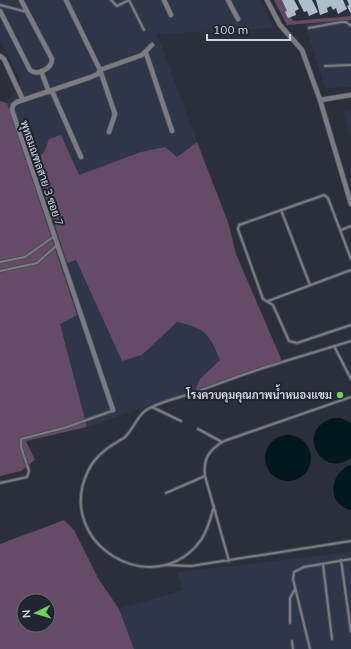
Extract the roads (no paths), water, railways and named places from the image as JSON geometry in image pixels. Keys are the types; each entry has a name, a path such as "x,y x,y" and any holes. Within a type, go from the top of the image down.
{"street":[{"path":"0,11 30,70 35,73 41,72 50,66 52,59 21,0"},
{"path":"66,0 100,70 115,114 109,132"},
{"path":"164,0 171,15"},
{"path":"228,0 238,19"},
{"path":"267,0 280,25 302,50 320,100 349,192 351,204"},
{"path":"0,56 4,59 23,100 96,76 100,70 146,53 152,45"},
{"path":"146,53 172,131"},
{"path":"41,72 81,157"},
{"path":"320,100 351,95"},
{"name":"พุทธมณฑลสาย 3 ซอย 7","path":"23,100 13,105 13,118 113,410"}],"lane":[{"path":"111,0 117,6 129,0 144,30"},
{"path":"0,5 28,13"},
{"path":"309,28 341,22 346,22 351,26"},
{"path":"325,66 351,65"},
{"path":"351,259 328,198 324,195 239,225 238,229 263,299 266,302 273,304 289,341 293,343 351,325"},
{"path":"281,210 310,285"},
{"path":"341,230 351,226"},
{"path":"0,262 25,256 54,236"},
{"path":"0,271 37,263 57,245"},
{"path":"266,302 351,270"},
{"path":"351,340 152,407 140,416 125,438 100,454 88,471 82,492 82,514 90,534 104,551 123,563 144,567 166,565 191,566 351,541"},
{"path":"334,346 351,379"},
{"path":"229,561 205,476 204,466 206,455 214,447 223,442 351,397"},
{"path":"152,407 181,421"},
{"path":"0,483 27,477 30,471 21,447 21,439 64,428 113,410"},
{"path":"198,429 223,442"},
{"path":"166,493 205,476"},
{"path":"166,565 185,555 201,540 210,520 214,506"},
{"path":"310,649 295,589 294,572 304,567 351,558"},
{"path":"341,560 351,632"},
{"path":"323,564 332,639"},
{"path":"290,623 290,598 295,589"},
{"path":"292,641 293,649"}],"place":[{"name":"โรงควบคุมคุณภาพน้ำหนองแขม","path":"340,395"}]}
